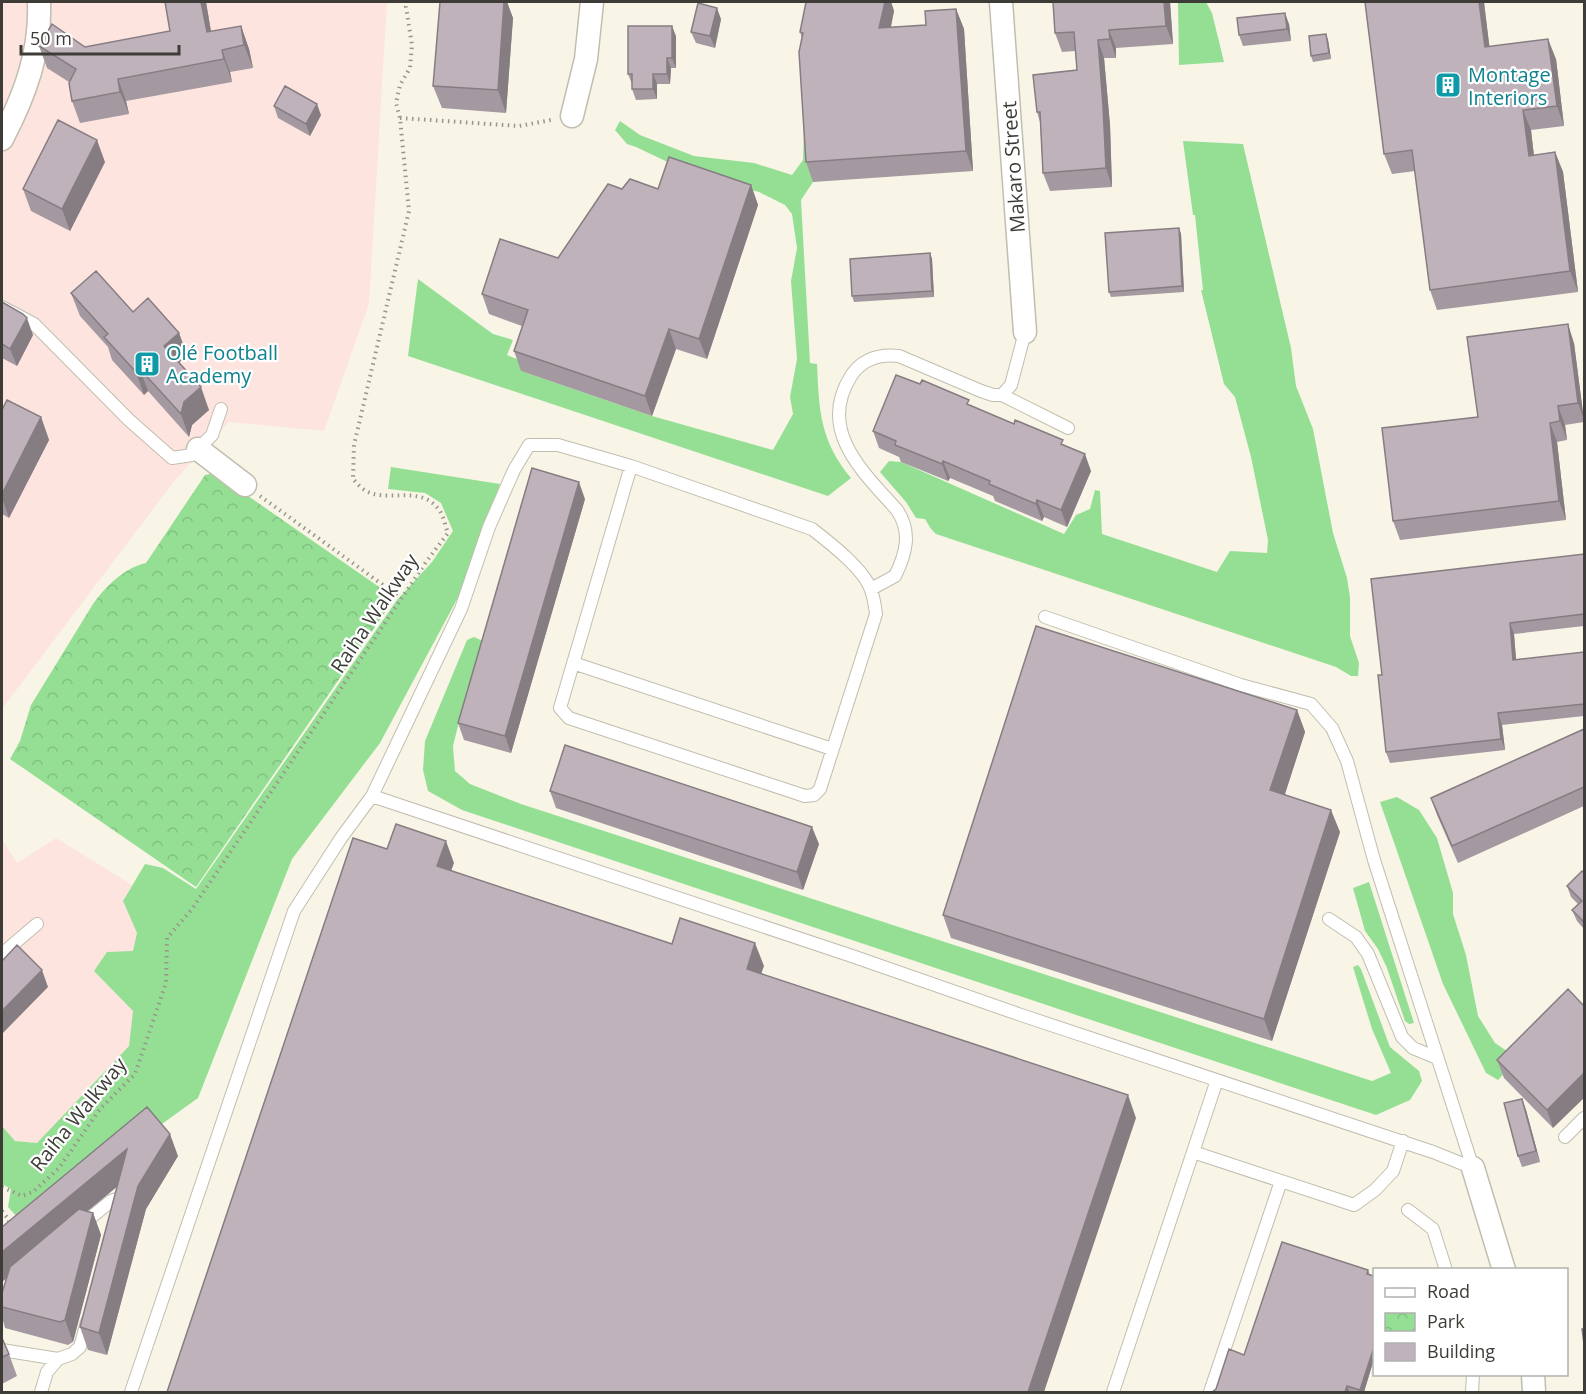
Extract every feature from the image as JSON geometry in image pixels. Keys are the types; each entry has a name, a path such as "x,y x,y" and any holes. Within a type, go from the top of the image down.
{"street":[{"path":"2,139 28,83 36,52 40,16 39,2"},
{"path":"572,116 586,59 592,2"},
{"name":"Makaro Street","path":"1001,2 1025,332"},
{"path":"198,449 245,485"},
{"path":"1473,1168 1504,1268"},
{"path":"1533,1376 1534,1392"}],"lane":[{"path":"2,307 34,324 129,420 172,458 192,455 212,435 221,409"},
{"path":"1002,395 1011,385 1025,332"},
{"path":"871,589 895,576 904,553 906,528 897,510 848,450 838,421 839,403 845,386 855,370 870,359 884,355 898,356 981,391 1002,395 1068,428"},
{"path":"131,1392 294,911 341,838 372,796 461,609 489,527 514,471 529,445 558,445 631,466 812,529 857,569 871,589 876,614 820,789 814,795 805,796 569,718 560,708 631,466"},
{"path":"1046,617 1241,685 1311,704 1332,728 1347,761 1374,860 1473,1168"},
{"path":"573,663 832,748"},
{"path":"372,796 1403,1141 1473,1168"},
{"path":"1329,919 1356,937 1368,954 1402,1037 1413,1048 1437,1058"},
{"path":"2,954 37,924"},
{"path":"1113,1392 1217,1080"},
{"path":"1565,1137 1584,1118"},
{"path":"1193,1152 1354,1205 1375,1190 1393,1171 1403,1141"},
{"path":"1210,1392 1281,1181"},
{"path":"75,1231 117,1198 119,1203 113,1225"},
{"path":"1408,1210 1433,1229 1446,1268"},
{"path":"2,1350 58,1359 72,1354 80,1347 89,1314"},
{"path":"40,1392 47,1372 58,1359"},
{"path":"1472,1392 1473,1376"}],"path":[{"name":"Raiha Walkway","path":"2,1187 22,1196 33,1192 59,1167 100,1109 135,1074 166,983 167,938 192,909 448,533 440,511 428,499 410,495 375,494 364,490 353,478 354,445 410,211 400,118 396,103 400,85 410,68 412,45 407,2"},
{"path":"400,118 519,126 572,116"},
{"path":"245,485 402,598"},
{"path":"2,1211 9,1220 8,1235"}],"shaded area":[{"path":"2,2 387,2 369,304 324,431 229,422 175,480 2,709"},
{"path":"56,838 132,885 123,901 137,933 133,952 133,1011 129,1046 37,1143 15,1141 2,1126 2,839 17,863"}],"green space":[{"path":"1178,2 1206,2 1212,13 1224,62 1179,65"},
{"path":"808,96 813,182 801,200 810,363 817,364 820,411 827,438 851,478 828,496 408,356 418,279 493,334 513,340 507,355 524,362 521,371 652,416 773,450 793,414 790,397 797,359 791,281 797,248 792,214 785,205 759,192 695,175 627,144 615,130 620,121 640,135 694,156 754,163 792,175 803,160 805,97"},
{"path":"1183,141 1243,144 1291,348 1296,386 1313,429 1333,533 1347,578 1350,597 1350,636 1359,663 1358,676 1351,676 1336,667 936,534 925,519 916,518 906,502 880,472 889,461 901,462 1064,534 1076,515 1090,509 1095,490 1100,491 1102,534 1217,572 1230,551 1267,553 1268,540 1251,457 1235,397 1224,384 1201,290 1203,290 1195,215 1193,215"},
{"path":"391,467 500,484 463,588 380,743 292,859 198,1098 155,1129 18,1218 8,1207 11,1189 2,1184 2,1126 15,1141 37,1143 129,1046 133,1011 94,971 107,952 133,951 137,933 123,901 145,864 163,868 196,889 397,600 432,562 453,531 441,503 425,493 388,489"},
{"path":"215,473 395,598 196,887 10,759 20,741 31,705 93,604 116,579 130,569 146,563 205,475"},
{"path":"474,637 483,641 483,650 467,690 453,746 455,771 470,784 521,804 1372,1081 1391,1073 1372,1029 1353,967 1358,965 1390,1047 1419,1071 1422,1081 1410,1100 1376,1115 462,810 428,791 423,770 425,741 467,640"},
{"path":"1397,797 1419,810 1437,838 1453,893 1453,914 1466,955 1478,1016 1495,1043 1507,1051 1519,1043 1536,1021 1548,1017 1553,1022 1498,1080 1486,1073 1443,984 1380,802"},
{"path":"1369,882 1414,1023 1409,1024 1405,1021 1387,968 1378,949 1365,931 1353,888"}],"building":[{"path":"165,2 201,2 207,32 241,26 244,45 222,50 224,59 118,79 120,92 72,101 69,83 76,69 39,46 52,24 85,47 170,31"},
{"path":"440,2 504,2 498,90 433,86"},
{"path":"806,2 885,2 879,28 926,25 925,11 956,9 966,151 806,162 799,52"},
{"path":"1053,2 1164,2 1166,26 1109,30 1110,39 1098,40 1106,168 1043,173 1040,112 1037,112 1033,75 1077,70 1074,32 1055,33"},
{"path":"1365,2 1479,2 1485,47 1548,39 1557,106 1523,110 1529,156 1555,152 1570,271 1430,290 1412,150 1384,154"},
{"path":"698,3 717,8 710,36 691,32"},
{"path":"1285,13 1287,29 1239,35 1237,18"},
{"path":"628,26 672,26 672,58 667,58 667,74 653,74 653,89 632,89 632,74 628,74"},
{"path":"1326,34 1329,53 1311,56 1309,36"},
{"path":"285,86 317,104 306,124 274,106"},
{"path":"58,120 97,140 62,209 23,189"},
{"path":"669,157 751,185 699,339 669,329 645,396 514,351 528,310 482,294 500,239 558,258 608,184 622,189 630,179 658,189"},
{"path":"1179,228 1182,286 1109,292 1105,233"},
{"path":"930,253 932,291 852,296 850,259"},
{"name":"Olé Football Academy","path":"96,271 133,312 148,298 179,333 164,346 201,387 184,402 181,414 140,369 136,372 104,337 108,334 71,293"},
{"path":"2,302 27,318 10,349 2,344"},
{"path":"1568,324 1578,403 1558,406 1560,421 1550,423 1559,501 1393,521 1382,428 1478,417 1467,337"},
{"path":"896,375 920,384 922,380 969,400 967,404 1014,424 1015,420 1063,440 1061,444 1085,454 1061,510 1037,500 1036,504 943,461 942,464 895,445 896,441 873,431"},
{"path":"7,400 41,417 2,494 2,410"},
{"path":"532,468 579,482 505,736 458,723"},
{"path":"1584,554 1584,614 1510,623 1513,660 1584,652 1584,704 1498,713 1501,739 1386,752 1378,675 1382,675 1371,579"},
{"path":"1036,626 1297,710 1270,790 1331,810 1264,1019 943,915"},
{"path":"1584,729 1584,787 1452,846 1431,798"},
{"path":"565,745 812,827 797,872 550,791"},
{"path":"396,824 446,841 437,866 672,944 680,918 755,943 747,969 1128,1095 1028,1392 167,1392 353,838 387,849"},
{"path":"1582,871 1584,873 1584,922 1572,910 1582,901 1567,886"},
{"path":"17,945 42,970 2,1011 2,961"},
{"path":"1568,989 1584,1006 1584,1073 1547,1110 1497,1060"},
{"path":"1522,1099 1536,1151 1518,1156 1504,1103"},
{"path":"147,1107 170,1134 138,1186 99,1333 80,1327 127,1149 2,1252 2,1227"},
{"path":"79,1209 93,1213 65,1320 60,1322 2,1307 2,1293 10,1267"},
{"path":"1282,1242 1368,1270 1367,1274 1373,1276 1373,1350 1360,1390 1347,1386 1345,1392 1212,1392 1216,1389 1229,1349 1244,1355"},
{"path":"2,1338 9,1354 2,1357"}],"place":[{"name":"Montage Interiors","path":"1448,85"},
{"name":"Olé Football Academy","path":"147,364"}]}
